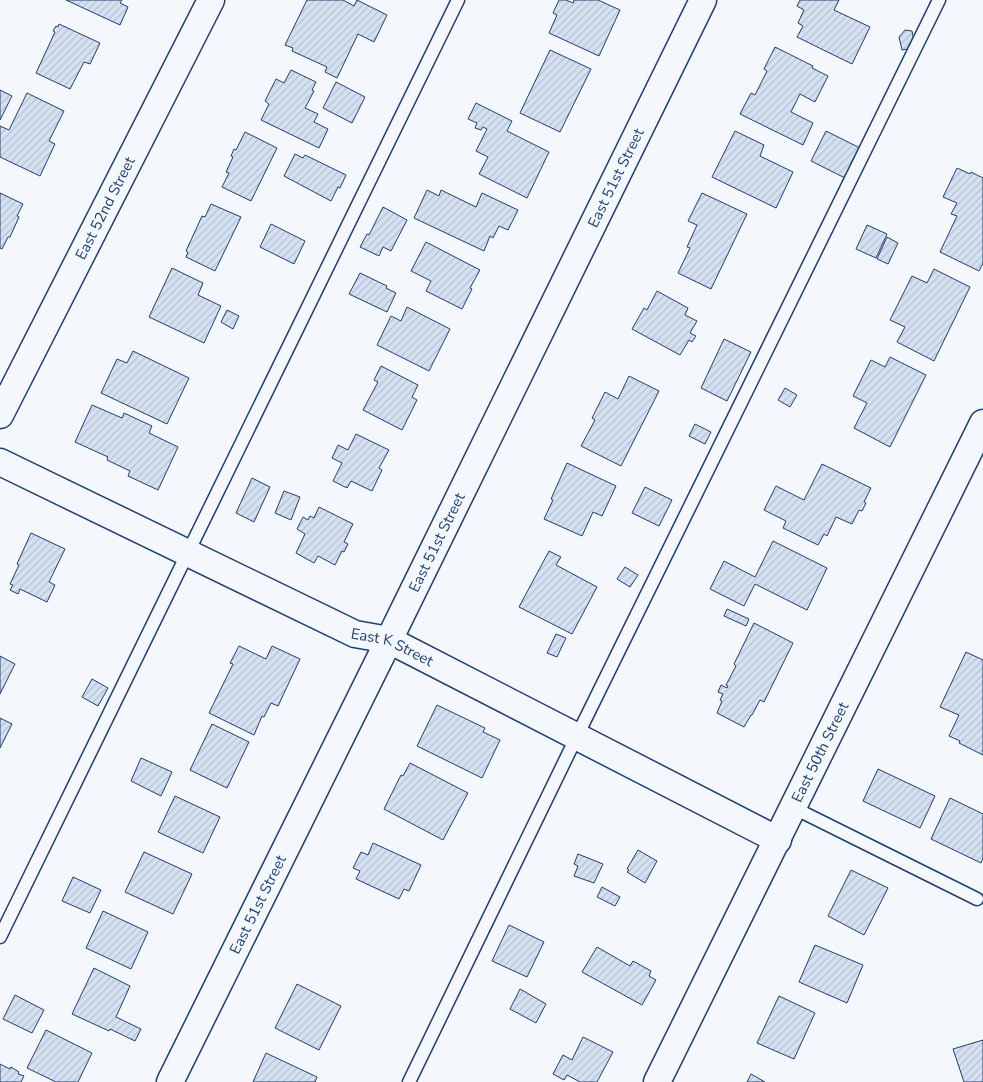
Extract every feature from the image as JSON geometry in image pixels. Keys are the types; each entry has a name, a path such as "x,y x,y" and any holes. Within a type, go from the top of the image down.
{"street":[{"name":"East 52nd Street","path":"0,415 211,0"},
{"name":"East 51st Street","path":"170,1082 703,0"},
{"name":"East 50th Street","path":"657,1082 983,422"},
{"name":"East K Street","path":"0,462 355,634 389,640 778,840"}],"lane":[{"path":"0,937 458,0"},
{"path":"409,1082 939,0"},
{"path":"794,808 977,899"}],"building":[{"path":"66,0 122,0 120,3 128,7 120,25"},
{"path":"307,0 343,0 354,6 357,0 387,15 374,42 358,34 337,78 325,72 327,67 292,51 293,48 285,45"},
{"path":"559,0 573,3 574,0 598,0 620,10 599,56 549,33 557,15 553,13"},
{"path":"800,0 839,0 834,10 870,27 852,64 797,37 803,26 798,23 804,10 797,6"},
{"path":"59,24 100,43 90,64 84,62 70,89 36,73 55,32 53,31"},
{"path":"905,30 912,31 914,41 908,49 902,50 899,37"},
{"path":"775,47 813,66 812,68 828,76 815,102 800,94 791,112 813,123 803,145 740,114 751,93 755,95 767,71 764,69"},
{"path":"550,50 591,69 560,132 520,113"},
{"path":"291,70 316,82 312,90 314,91 305,108 318,114 314,122 328,129 319,148 261,120 269,104 265,101 276,79 284,83"},
{"path":"336,82 365,97 352,123 323,108"},
{"path":"0,90 12,96 0,120"},
{"path":"27,93 64,111 49,141 55,144 40,176 0,157 0,126 9,130"},
{"path":"476,103 512,121 507,131 549,152 527,198 479,174 488,157 476,151 487,129 483,127 481,130 475,128 477,123 468,119"},
{"path":"735,131 764,145 760,156 793,172 776,208 712,177"},
{"path":"826,131 864,150 849,180 811,161"},
{"path":"245,132 277,148 251,201 222,187 229,173 226,172 233,157 231,156"},
{"path":"295,154 303,158 305,155 346,175 331,201 284,176"},
{"path":"957,168 983,178 983,263 979,271 940,252 957,216 951,214 957,203 943,197"},
{"path":"427,190 439,196 441,190 476,207 482,193 518,210 508,230 499,226 493,238 490,236 484,251 414,218"},
{"path":"0,193 23,204 10,237 8,237 2,249 0,248"},
{"path":"702,193 747,214 711,289 678,273 690,248 687,247 697,225 688,221"},
{"path":"211,204 241,217 215,271 186,257 188,252 186,251 202,216 205,217"},
{"path":"383,207 407,220 391,251 383,247 379,256 360,247 367,234 369,235"},
{"path":"271,224 305,241 294,264 260,247"},
{"path":"867,225 887,234 876,258 856,249"},
{"path":"887,237 898,243 888,264 877,259"},
{"path":"426,242 480,270 470,288 472,289 462,309 426,291 431,281 411,271"},
{"path":"172,268 203,283 198,295 221,306 204,343 149,317"},
{"path":"934,269 970,287 934,361 897,342 905,327 890,320 912,276 927,283"},
{"path":"360,273 387,286 386,288 396,293 387,312 349,294"},
{"path":"657,291 688,308 685,315 697,321 690,333 696,336 692,342 689,340 680,355 632,329 644,308 647,310"},
{"path":"407,307 450,329 429,371 377,345 391,316 401,321"},
{"path":"227,310 239,316 233,329 221,322"},
{"path":"724,339 751,352 727,401 701,388"},
{"path":"133,351 189,378 167,424 101,393 117,359 127,363"},
{"path":"890,357 926,375 890,447 854,428 867,403 853,396 871,360 885,367"},
{"path":"381,366 418,385 412,397 417,400 402,430 363,410 378,382 374,380"},
{"path":"629,376 659,391 621,466 581,446 595,420 592,418 605,392 618,399"},
{"path":"785,388 797,395 790,407 778,400"},
{"path":"92,405 122,418 124,413 152,426 149,433 178,447 158,490 128,476 130,471 107,460 108,457 75,442"},
{"path":"695,424 711,432 705,444 689,436"},
{"path":"356,434 389,450 379,468 382,470 372,491 351,481 347,488 333,481 342,463 332,458 338,445 348,450"},
{"path":"567,463 616,486 602,516 593,512 582,536 544,519"},
{"path":"822,464 871,488 862,511 859,510 852,524 836,517 827,536 824,534 818,545 783,528 786,521 764,510 776,486 804,500"},
{"path":"252,478 270,487 254,522 236,513"},
{"path":"645,487 672,500 659,526 632,513"},
{"path":"284,491 300,497 291,520 275,513"},
{"path":"319,507 353,524 344,542 348,544 335,565 318,556 314,563 296,553 305,534 297,529 303,517 308,520 310,516 314,518"},
{"path":"31,533 65,549 49,582 55,585 47,602 20,589 18,594 10,590 13,585 10,584 19,565 17,564"},
{"path":"773,541 827,568 807,610 755,584 744,606 710,589 724,561 755,577"},
{"path":"549,551 561,557 556,565 597,587 572,634 519,607"},
{"path":"625,567 638,575 630,587 617,579"},
{"path":"727,609 749,619 746,626 724,616"},
{"path":"754,623 793,643 764,702 760,700 744,727 717,713 723,694 718,692 721,685 727,688 728,686 726,685 736,666 734,664"},
{"path":"556,634 566,638 557,657 547,653"},
{"path":"239,646 266,659 272,646 300,659 278,706 271,703 264,717 262,716 254,735 209,713 233,664 230,663"},
{"path":"966,652 983,660 983,755 949,736 959,715 940,707"},
{"path":"0,656 15,664 0,694"},
{"path":"92,679 108,688 98,706 82,697"},
{"path":"437,705 485,728 483,732 500,740 482,778 417,746"},
{"path":"0,718 12,724 0,748"},
{"path":"212,724 249,742 227,788 190,770"},
{"path":"141,758 172,772 161,796 131,781"},
{"path":"410,763 468,793 443,840 384,809 401,775 403,776"},
{"path":"878,769 935,796 920,828 863,801"},
{"path":"175,796 220,817 203,853 158,832"},
{"path":"950,798 983,814 983,858 981,863 931,839"},
{"path":"373,843 421,865 409,891 404,889 399,899 356,879 360,871 353,868 361,852 368,855"},
{"path":"638,850 657,861 645,883 627,872"},
{"path":"144,852 192,874 173,914 125,892"},
{"path":"578,854 603,864 594,883 574,876 578,866 574,864"},
{"path":"851,870 888,888 864,935 828,916"},
{"path":"73,877 101,890 90,913 62,901"},
{"path":"602,887 620,897 615,906 597,897"},
{"path":"103,911 148,932 131,969 86,948"},
{"path":"509,925 544,942 527,977 492,961"},
{"path":"815,945 863,965 847,1003 799,982"},
{"path":"597,947 630,966 633,961 651,971 649,976 656,980 642,1005 582,972"},
{"path":"94,968 130,986 116,1017 141,1029 135,1041 72,1014"},
{"path":"297,984 341,1006 319,1050 275,1028"},
{"path":"520,989 546,1004 536,1023 510,1009"},
{"path":"15,995 44,1010 32,1033 3,1019"},
{"path":"779,996 815,1013 794,1059 757,1043"},
{"path":"46,1030 92,1053 78,1082 56,1082 27,1068"},
{"path":"583,1037 613,1052 597,1082 580,1082 567,1075 564,1080 553,1074 563,1055 572,1060"},
{"path":"983,1040 983,1082 964,1082 953,1049"},
{"path":"266,1053 317,1077 315,1082 253,1082"},
{"path":"0,1064 10,1069 11,1067 19,1072 18,1074 24,1076 21,1082 0,1082"},
{"path":"751,1074 765,1082 747,1082"}]}
